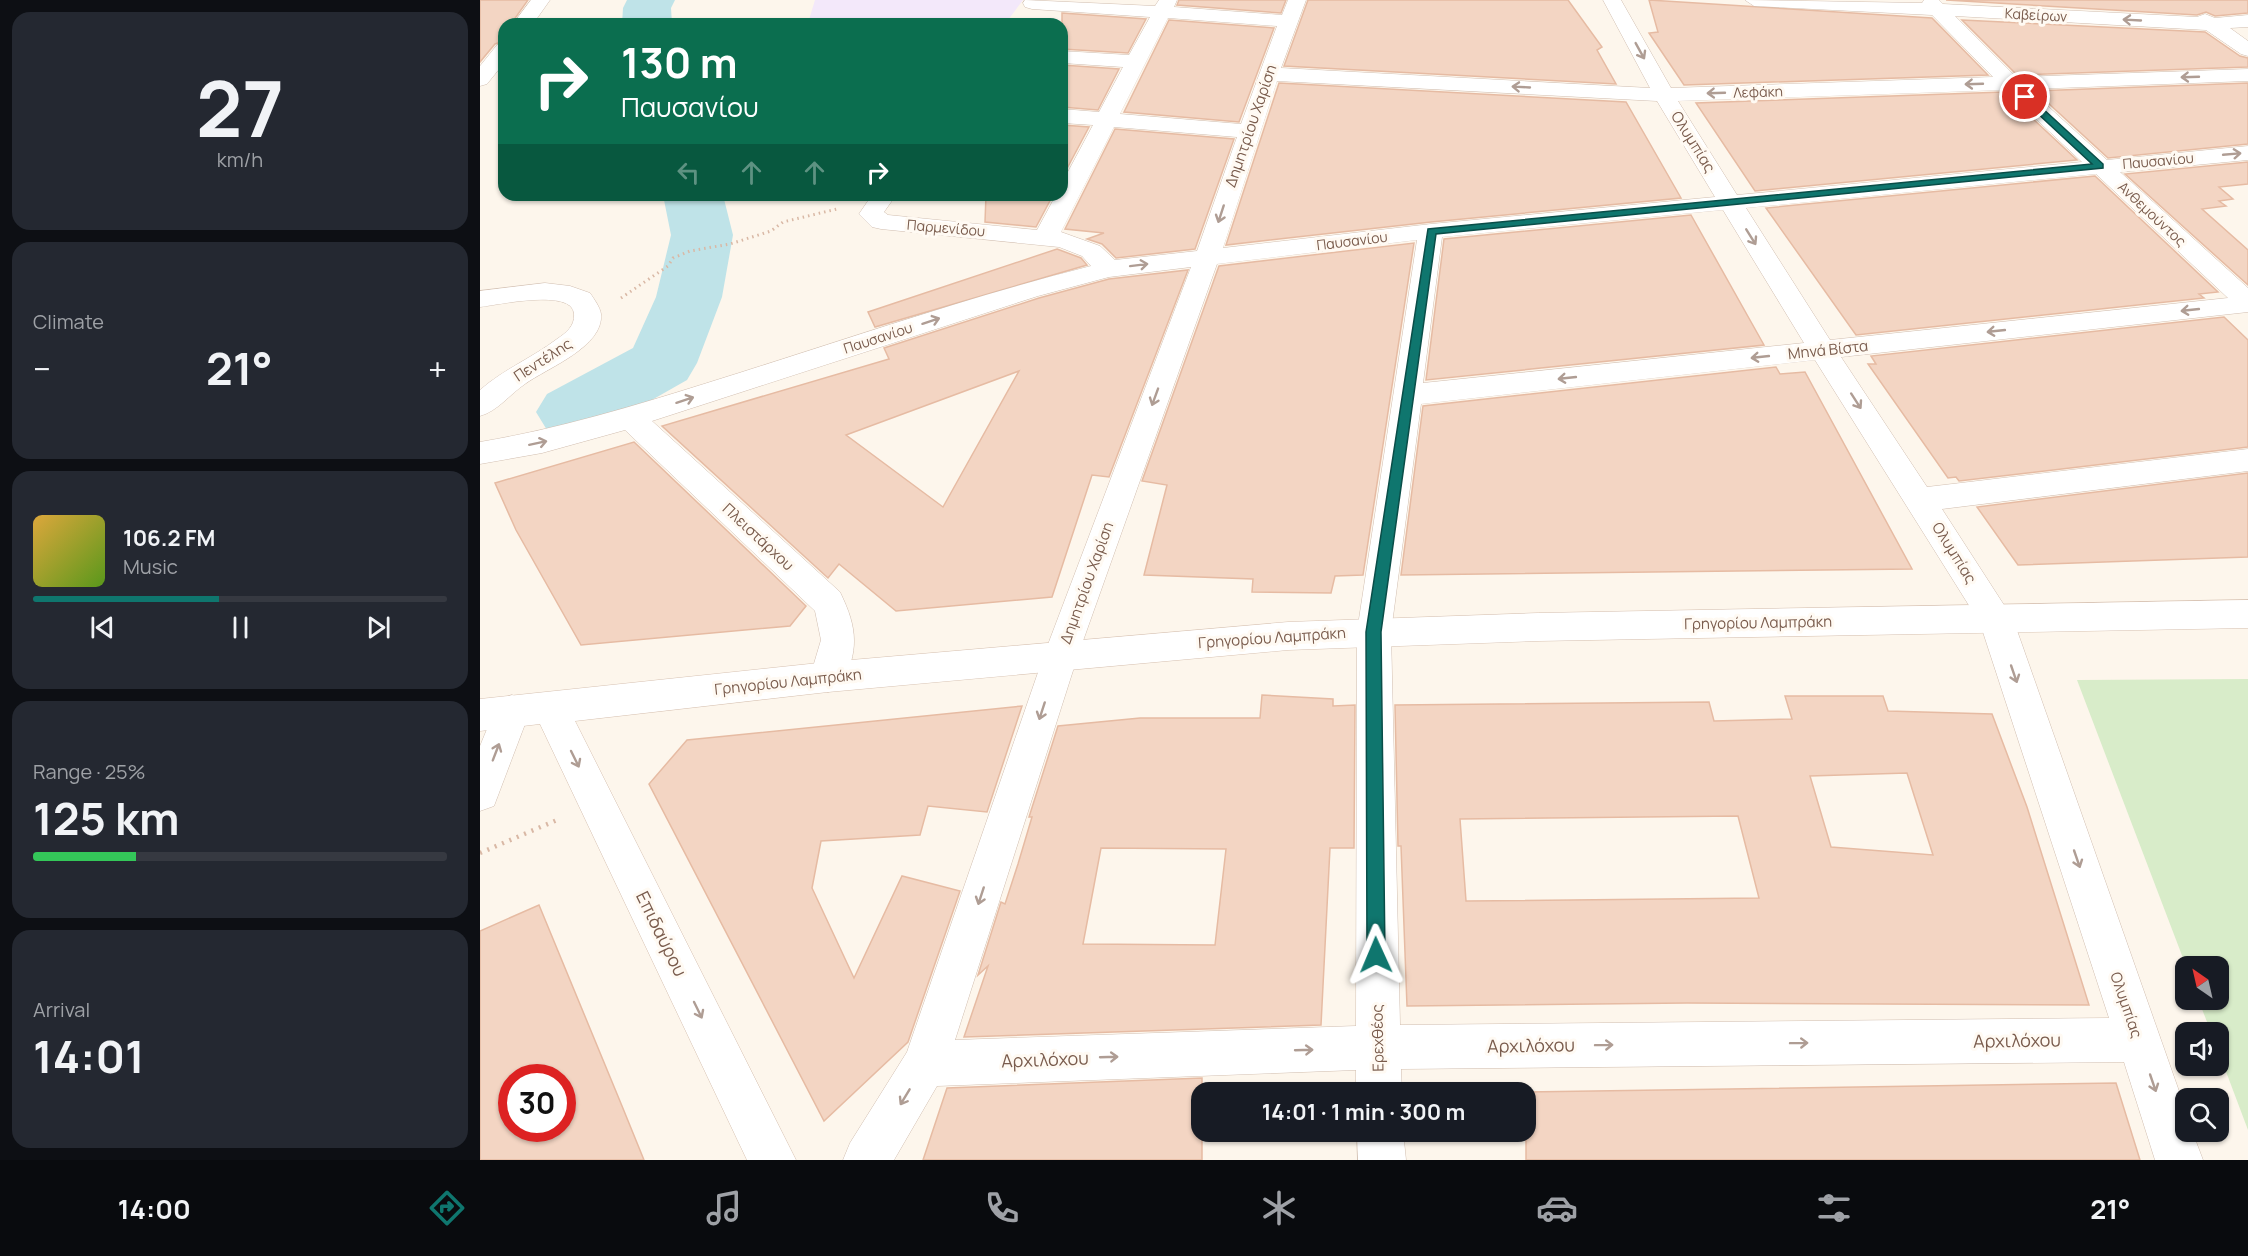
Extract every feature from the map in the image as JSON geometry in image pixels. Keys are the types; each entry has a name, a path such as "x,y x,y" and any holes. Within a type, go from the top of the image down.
{"street":[{"path":"528,18 542,0"},
{"name":"Ολυμπίας","path":"1612,0 1664,95 1731,204 1822,350 1996,619 2179,1160"},
{"name":"Καβείρων","path":"1754,0 1932,5 2211,24 2248,21"},
{"name":"Ανθεμούντος","path":"1932,5 2010,83 2248,303"},
{"path":"2186,6 2248,50"},
{"path":"1029,7 1165,7 1292,11"},
{"path":"1068,194 1165,7"},
{"name":"Δημητρίου Χαρίση","path":"867,1160 925,1064 1061,655 1207,257 1292,11"},
{"path":"480,80 498,57"},
{"path":"1068,57 1136,62"},
{"name":"Λεφάκη","path":"1269,74 1664,95 2248,75"},
{"path":"1068,117 1249,131"},
{"name":"Παυσανίου","path":"480,453 542,442 630,418 1029,290 1109,269 1431,231 2248,153"},
{"name":"Παρμενίδου","path":"880,201 871,214 881,222 1046,237"},
{"path":"1064,201 1046,237 1084,246 1109,269"},
{"name":"Ερεχθέος","path":"1379,1082 1374,632 1431,231"},
{"path":"480,299 545,293 567,294 583,302 588,309 588,319"},
{"name":"Μηνά Βίστα","path":"1408,395 2248,303"},
{"name":"Πεντέλης","path":"480,406 516,376 569,344 582,331 588,319"},
{"name":"Πλειστάρχου","path":"630,418 828,602 838,622 840,635 828,677"},
{"path":"1920,500 2248,460"},
{"name":"Γρηγορίου Λαμπράκη","path":"514,711 828,677 1202,642 1374,632 2248,614"},
{"path":"480,793 514,711"},
{"name":"Επιδαύρου","path":"514,711 597,804 772,1160"},
{"name":"Αρχιλόχου","path":"925,1064 1377,1047 2138,1040"},
{"path":"1381,1142 1382,1160"}],"path":[{"path":"588,319 668,266 673,258 690,251 730,244 771,231 783,222 834,211 843,206"},
{"path":"480,853 597,804"}],"shaded area":[{"path":"815,0 1023,0 1010,18 810,18"}],"green space":[{"path":"2248,679 2248,1130 2228,1076 2229,1022 2207,1022 2202,1010 2229,1010 2229,956 2182,956 2077,680"}],"building":[{"path":"480,0 528,0 515,18 498,18 498,43 480,62"},
{"path":"1179,0 1286,0 1281,13 1177,5"},
{"path":"1308,0 1568,0 1602,47 1597,50 1616,84 1284,66"},
{"path":"1649,0 1932,18 1988,75 1684,85 1649,33 1658,32"},
{"path":"1946,0 2248,0 2248,13 2215,16 2206,12 2197,15"},
{"path":"1062,13 1146,19 1128,53 1068,49 1068,18 1062,18"},
{"path":"1169,20 1274,28 1239,122 1124,112"},
{"path":"1962,20 2205,32 2240,56 2248,58 2248,67 2017,75"},
{"path":"1068,65 1119,69 1098,110 1068,108"},
{"path":"1279,83 1626,102 1681,198 1431,222 1226,245"},
{"path":"2248,83 2248,144 2108,158 2035,91"},
{"path":"2004,92 2077,160 1755,191 1696,103"},
{"path":"1068,125 1089,127 1068,167"},
{"path":"1115,129 1234,139 1195,249 1116,258 1102,244 1087,239 1104,233 1065,229"},
{"path":"2248,162 2248,184 2219,187 2233,199 2219,201 2226,206 2202,209 2248,250 2248,285 2125,174"},
{"path":"2095,176 2218,292 2199,294 2204,298 1856,335 1766,208"},
{"path":"986,201 1050,201 1036,227 985,222"},
{"path":"1691,215 1764,345 1426,380 1444,239"},
{"path":"1414,243 1363,575 1335,576 1331,593 1252,592 1253,579 1144,575 1167,485 1142,481 1219,266"},
{"path":"1057,249 1081,258 1087,265 875,327 868,312"},
{"path":"1188,270 1109,477 1092,475 1052,597 896,611 839,564 828,578 662,426 889,359 884,348 1039,298 1109,279","holes":["1019,371 943,507 846,435"]},
{"path":"2224,317 2248,340 2248,447 1959,481 1956,477 1948,478 1868,364 1876,364 1871,356"},
{"path":"1776,367 1780,374 1805,372 1912,569 1401,575 1423,406"},
{"path":"634,442 806,606 790,626 581,645 516,530 495,483"},
{"path":"2248,473 2248,557 2018,565 1977,507"},
{"path":"1262,695 1333,699 1333,706 1355,705 1354,848 1330,848 1321,1025 964,1037 988,966 978,975 1001,902 1005,904 1018,864 1032,817 1029,817 1058,726 1140,718 1260,718","holes":["1101,848 1226,849 1215,945 1083,944"]},
{"path":"1785,696 1883,696 1888,711 1992,714 2027,807 2089,1005 1687,1003 1407,1006 1401,846 1398,846 1395,705 1709,702 1714,721 1792,719","holes":["1907,773 1933,855 1831,847 1810,776","1738,816 1759,898 1466,901 1460,819"]},
{"path":"1022,706 987,812 928,806 920,835 821,841 812,888 854,978 902,876 960,891 908,1042 824,1121 649,784 687,740"},
{"path":"539,905 644,1160 480,1160 480,931"},
{"path":"1202,1078 1202,1082 1191,1082 1191,1142 1202,1142 1202,1160 923,1160 947,1088"},
{"path":"2116,1083 2140,1160 1526,1160 1526,1142 1536,1142 1536,1092"}],"waterway":[{"path":"647,18 647,8 651,0"},
{"path":"573,412 662,363 689,297 702,235 694,201"}],"route":[{"path":"1376,955 1372,679 1374,632 1431,231 1731,204 2100,166 2025,97"}]}
